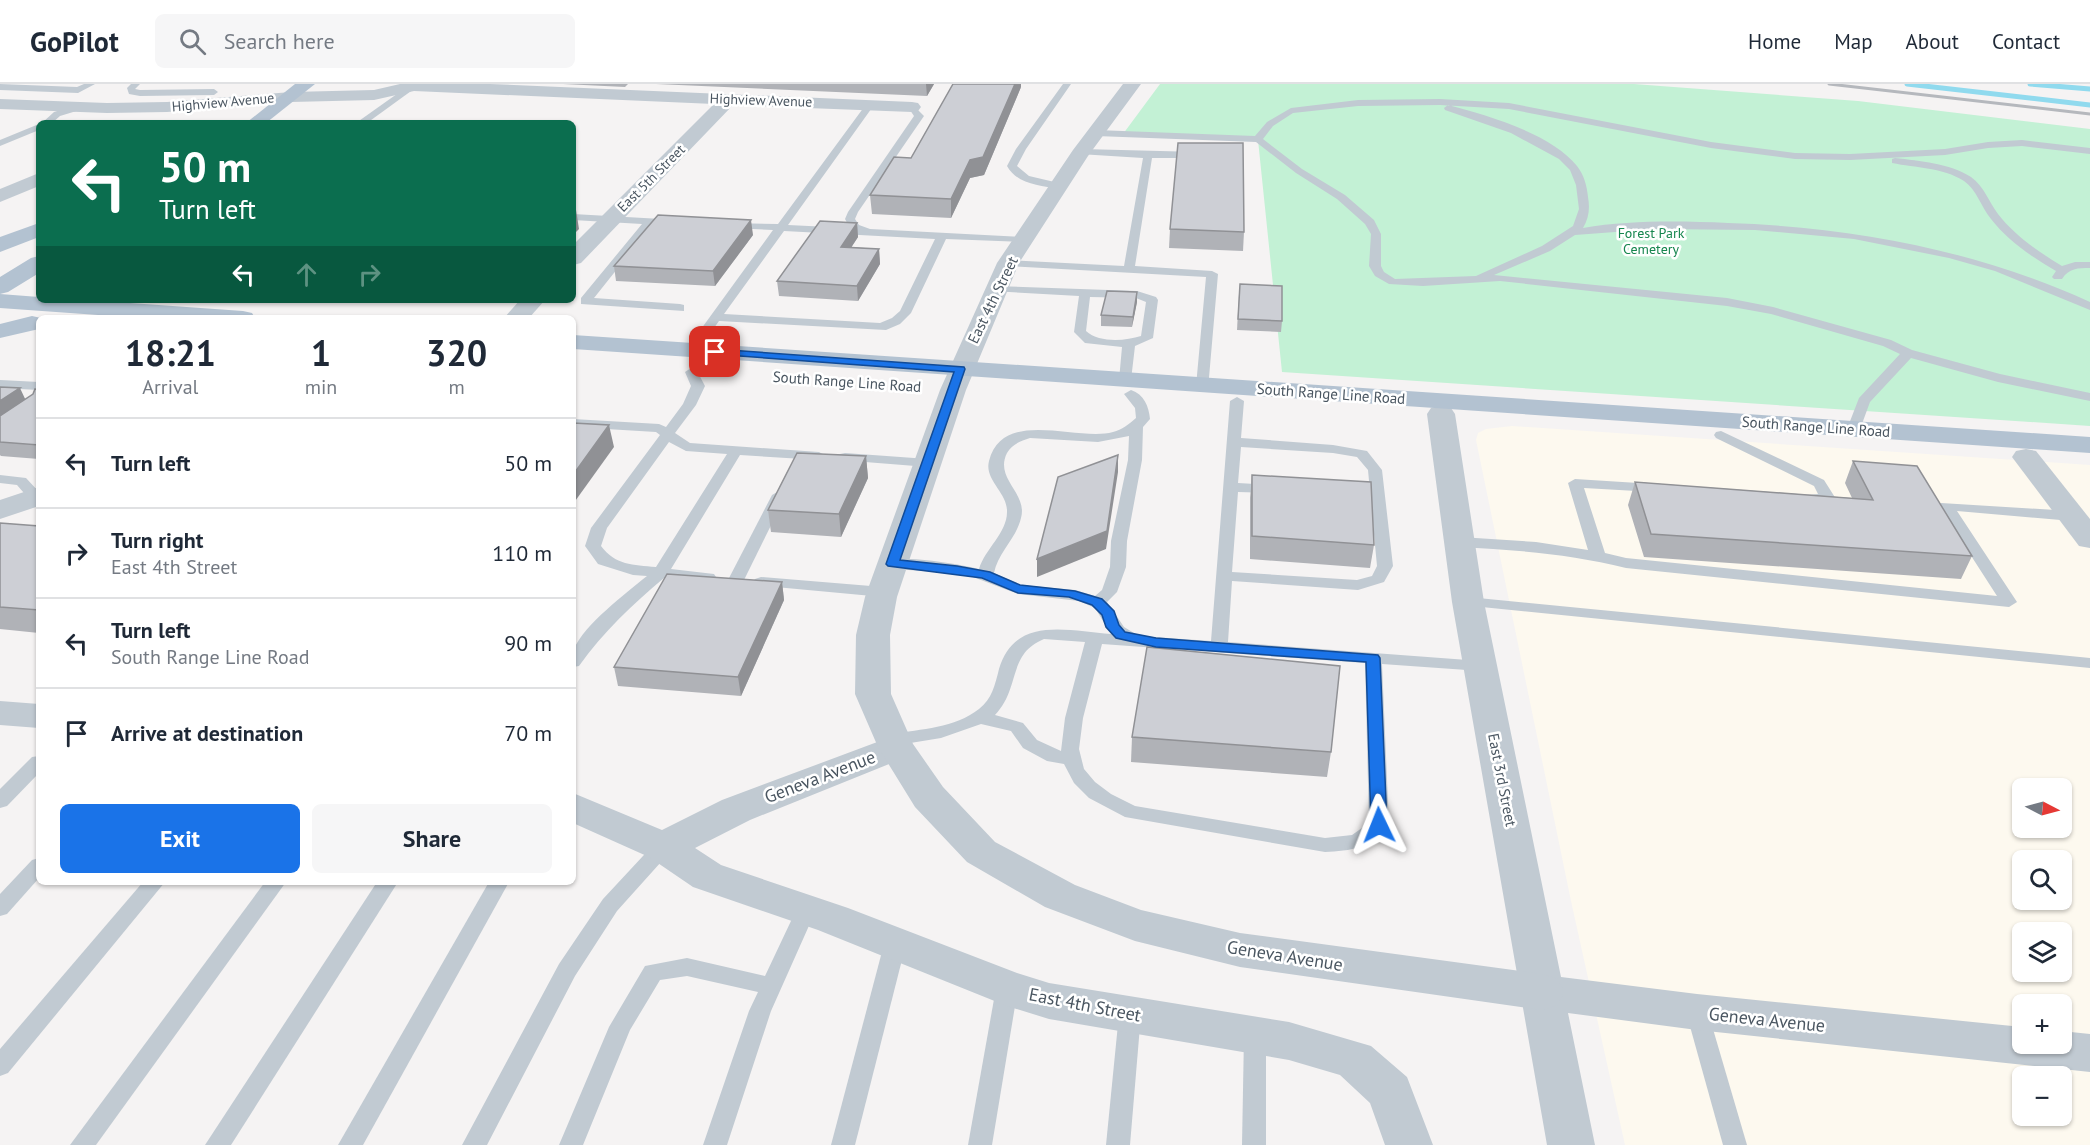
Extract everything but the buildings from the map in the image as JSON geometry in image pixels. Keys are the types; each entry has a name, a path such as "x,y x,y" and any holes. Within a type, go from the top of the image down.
{"main road":[{"path":"259,120 306,84"},
{"path":"0,245 36,230"},
{"path":"0,287 36,265"},
{"path":"0,301 203,315"},
{"path":"198,303 216,315"},
{"path":"0,322 35,324"},
{"path":"0,331 35,324"},
{"name":"South Range Line Road","path":"576,342 692,361"},
{"name":"South Range Line Road","path":"576,363 692,361 956,379 1128,387 1203,386 2090,445"},
{"name":"South Range Line Road","path":"1128,387 1237,401 2090,462"}],"street":[{"name":"East 4th Street","path":"894,744 873,694 873,635 888,578 956,379 1008,263 1082,152 1132,84"},
{"name":"Highview Avenue","path":"0,104 51,115 79,99 163,115 200,105 414,86 912,107"},
{"name":"East 5th Street","path":"576,255 729,99"},
{"path":"0,196 36,180"},
{"path":"519,315 530,303"},
{"name":"East 3rd Street","path":"1441,414 1468,602 1571,1145"},
{"path":"2026,457 2090,538"},
{"path":"0,510 36,497"},
{"path":"0,713 36,716"},
{"name":"Geneva Avenue","path":"663,847 736,810 894,744 929,797 981,852 1060,896 1135,925 1240,950 1542,992 1697,1012 2090,1053"},
{"path":"576,808 663,847"},
{"name":"East 4th Street","path":"663,847 707,876 806,910 1007,988 1049,1001 1289,1041 1355,1060 1390,1091 1409,1145"}],"lane":[{"path":"0,87 79,99 91,84"},
{"path":"136,84 131,88 132,92 214,92"},
{"path":"200,105 224,84"},
{"path":"1059,186 1023,177 1014,171 1012,166 1021,149 1067,84"},
{"path":"365,120 414,86"},
{"path":"1258,139 1270,124 1291,111 1347,104 1415,102 1468,103 1546,112 1745,151 1795,156 1850,157 1945,152 1988,145 2022,143 2090,151"},
{"path":"1415,102 1477,116 1519,133 1552,151 1573,167 1580,182 1585,213 1577,228 1558,242 1476,279"},
{"path":"870,105 716,317 692,361 698,386 689,405 599,528 593,546 604,561 633,570 736,580 986,575 1018,589 1070,593 1097,602 1109,614 1113,627 1121,635 1156,643"},
{"path":"870,232 855,227 850,219 919,116 912,107"},
{"path":"1519,133 1518,126 1525,119 1546,112"},
{"path":"0,143 36,128"},
{"path":"1096,133 1258,139 1299,171 1341,197 1370,222 1376,234 1375,266 1379,274 1393,282 1423,283 1476,279 1583,286 1727,302 1773,311 1887,343 1908,353 1998,378 2090,397"},
{"path":"1082,152 1207,155"},
{"path":"1945,152 1978,190 1992,213 2015,239 2037,256 2062,270"},
{"path":"1129,270 1148,154"},
{"path":"1850,157 1921,166 1969,180"},
{"path":"576,218 687,223"},
{"path":"650,221 585,301 680,308"},
{"path":"718,225 1023,240"},
{"path":"1570,232 1683,225 1826,232 1942,253 2026,276 2090,306"},
{"path":"716,317 882,327 896,321 905,313 942,236"},
{"path":"1008,263 1212,274 1203,386"},
{"path":"2062,292 2057,276 2062,270 2076,264 2090,265"},
{"path":"995,289 1137,295 1152,300 1147,338 1129,344 1089,340 1080,332 1085,293"},
{"path":"986,575 986,564 1005,539 1015,513 1013,500 999,478 995,463 1001,449 1017,437 1038,433 1110,437 1136,426 1143,419 1142,407 1128,387 1129,344"},
{"path":"1854,429 1864,401 1908,353"},
{"path":"0,384 36,386"},
{"path":"1219,647 1237,401"},
{"path":"576,423 659,428 686,447 736,450 798,460 928,462"},
{"path":"1097,602 1109,592 1118,567 1119,541 1135,460 1136,426"},
{"path":"1721,435 1819,483 1829,499 1794,497"},
{"path":"1224,576 1358,585 1378,579 1385,566 1372,494 1375,470 1362,454 1334,448 1234,442"},
{"path":"576,658 613,613 660,573 736,450"},
{"path":"0,479 21,481 36,496"},
{"path":"1598,556 1575,483 1667,489"},
{"path":"736,580 784,486"},
{"path":"1230,487 1287,490"},
{"path":"1460,542 1536,547 1598,556 1626,563 2009,602 1946,506 2072,516"},
{"path":"1468,602 2090,663"},
{"path":"894,744 966,725 987,712 1000,695 1014,650 1026,639 1042,634 1481,666"},
{"path":"1095,638 1071,729 1071,759 1084,782 1107,803 1132,812 1325,845 1349,844 1370,836 1379,825 1373,658"},
{"path":"977,718 1017,728 1030,744 1054,757 1071,759"},
{"path":"0,801 36,765"},
{"path":"474,1145 567,969 610,905 663,847"},
{"path":"0,908 36,868"},
{"path":"0,1066 152,885"},
{"path":"82,1145 274,885"},
{"path":"217,1145 386,885"},
{"path":"350,1145 497,885"},
{"path":"715,1145 760,1011 806,910"},
{"path":"843,1145 895,944"},
{"path":"571,1145 620,1027 653,972 687,967 771,986"},
{"path":"980,1145 1007,988"},
{"path":"1697,1012 1735,1145"},
{"path":"1118,1145 1130,1014"},
{"path":"1254,1035 1254,1145"}],"shaded area":[{"path":"1512,426 2090,465 2090,1145 1625,1145 1571,901 1476,440 1478,433 1486,429"}],"green space":[{"name":"Forest Park Cemetery","path":"1160,84 1634,84 1858,101 2090,129 2090,426 1282,372 1258,140 1123,134"}],"waterway":[{"path":"1907,84 2090,105"},
{"path":"2030,84 2090,89"}],"railway":[{"path":"1829,84 2090,114"}],"route":[{"path":"715,352 960,369 892,564 957,570 986,575 1018,589 1070,593 1097,602 1109,614 1113,627 1121,635 1156,643 1373,658 1379,825"}]}
